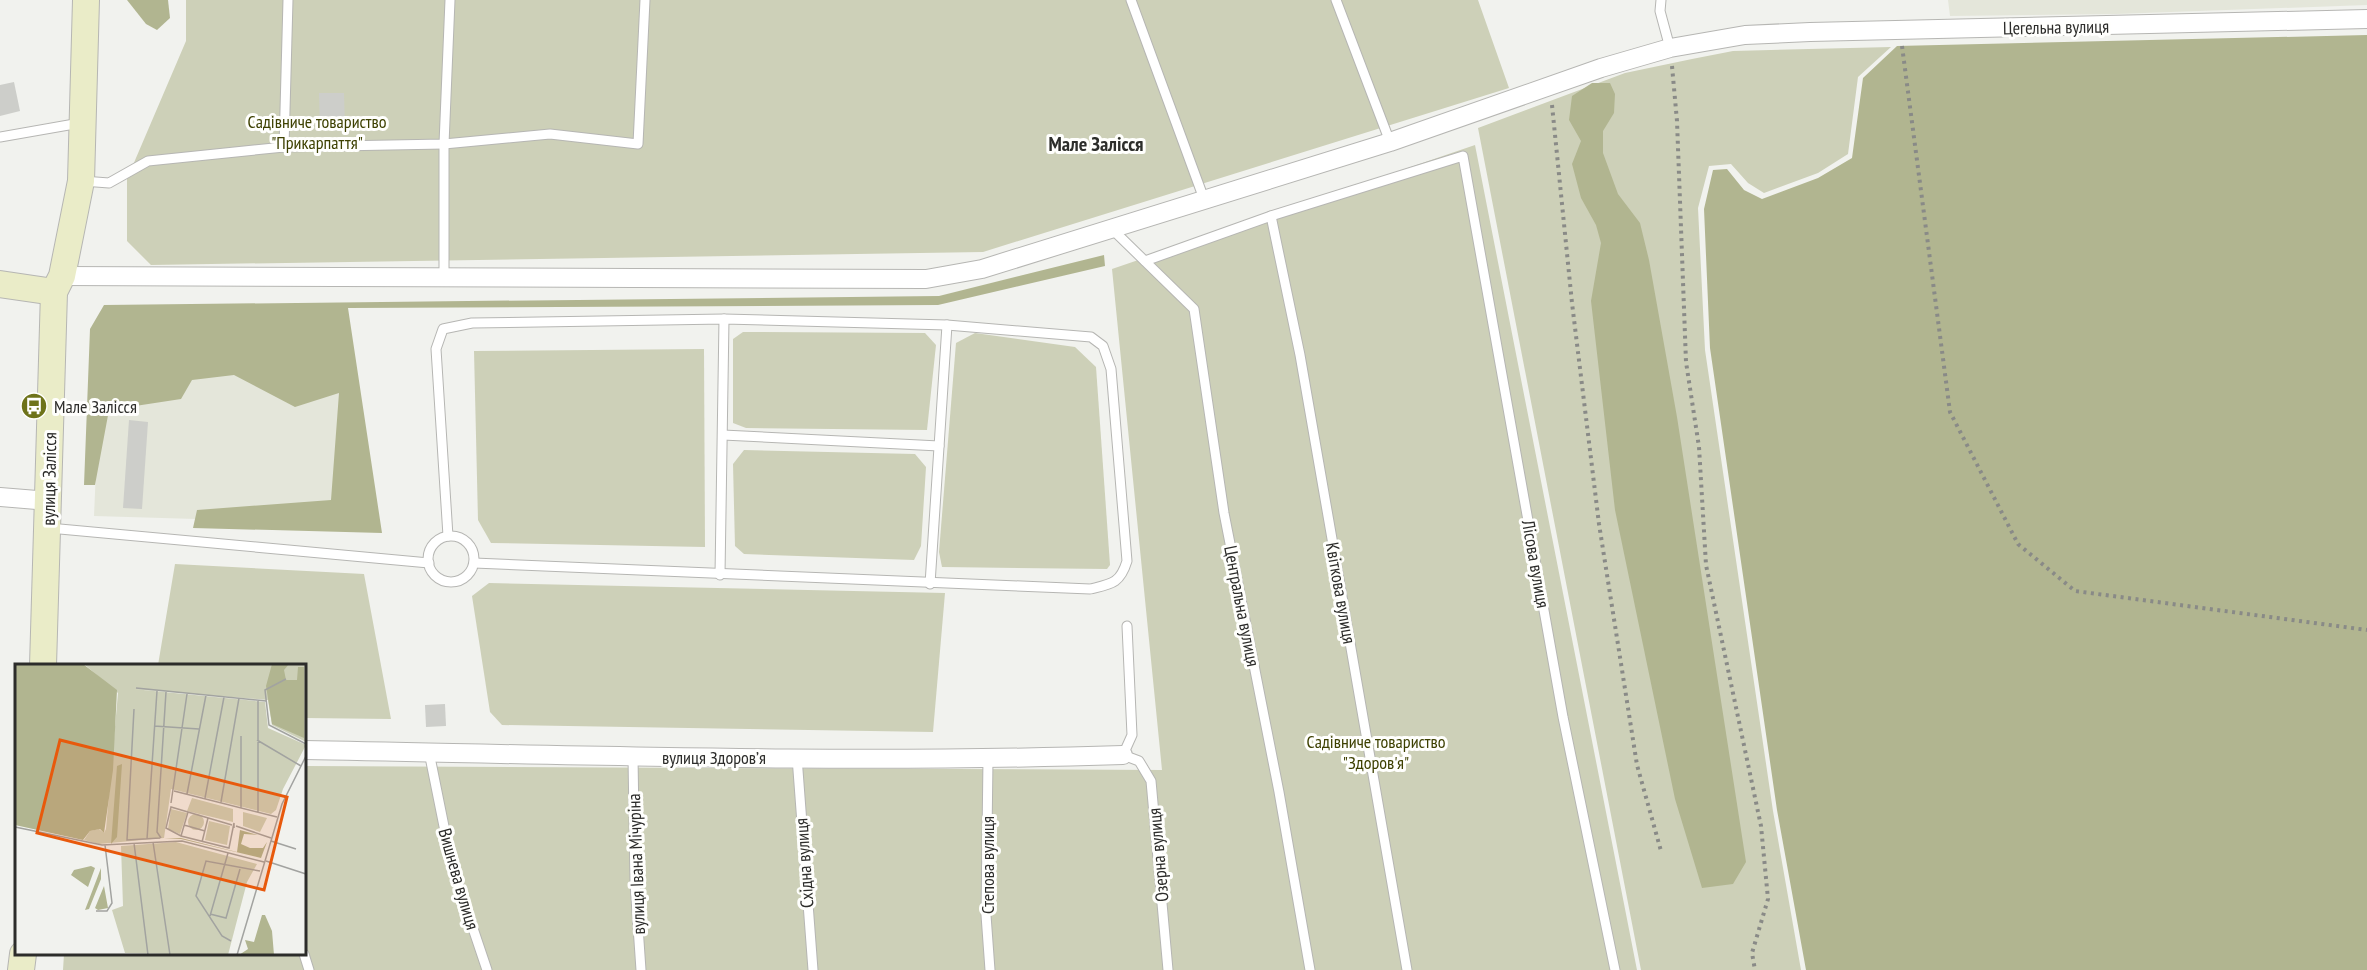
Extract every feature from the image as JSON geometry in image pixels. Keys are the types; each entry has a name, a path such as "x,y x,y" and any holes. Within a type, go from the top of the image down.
{"main road":[{"name":"вулиця Залісся","path":"43,664 58,284 81,181 86,0"},
{"path":"0,285 58,284"},
{"path":"21,970 23,955"}],"street":[{"name":"Цегельна вулиця","path":"58,284 444,277 926,279 982,269 1112,229 1390,142 1601,68 1670,48 1745,35 2367,20"},
{"path":"0,497 49,501"},
{"name":"вулиця Здоровʼя","path":"306,750 633,757 797,756 988,759 1124,755"}],"lane":[{"path":"284,147 288,0"},
{"path":"444,277 444,144 450,0"},
{"path":"81,181 109,183 148,161 284,147 444,144 550,134 638,144 645,0"},
{"path":"1131,0 1204,199"},
{"path":"1336,0 1390,142"},
{"path":"1661,0 1660,11 1670,48"},
{"path":"0,137 82,123"},
{"name":"Лісова вулиця","path":"1271,216 1464,156 1563,717 1615,970"},
{"path":"1145,261 1271,216"},
{"name":"Квіткова вулиця","path":"1271,216 1300,355 1407,970"},
{"name":"Центральна вулиця","path":"1112,229 1194,309 1224,513 1279,792 1310,970"},
{"path":"720,575 724,320"},
{"path":"448,536 436,349 443,329 472,323 724,320 947,325 1068,333 1091,337 1103,346 1111,369 1127,561 1123,575 1112,584 1090,589 930,584 474,564"},
{"path":"930,584 947,325"},
{"path":"723,435 939,446"},
{"path":"48,528 429,563"},
{"path":"448,536 459,537 468,543 474,552 474,564 470,573 462,580 451,582 441,580 433,573 429,563 433,546 448,536"},
{"path":"1124,755 1132,735 1127,626"},
{"name":"Вишнева вулиця","path":"429,752 452,866 487,970"},
{"name":"Озерна вулиця","path":"1124,755 1139,761 1151,781 1168,970"},
{"name":"Східна вулиця","path":"797,756 813,970"},
{"name":"вулиця Івана Мічуріна","path":"633,757 635,883 641,970"},
{"name":"Степова вулиця","path":"988,759 986,915 990,970"},
{"path":"304,955 309,970"}],"path":[{"path":"1900,30 1950,412 2018,544 2075,591 2367,630"},
{"path":"1670,48 1677,121 1686,362 1699,447 1706,565 1761,826 1768,899 1752,953 1755,970"},
{"path":"1550,87 1572,303 1599,524 1637,765 1661,851"}],"shaded area":[{"path":"1948,0 2367,0 2367,5 2116,14 1950,16"},
{"path":"344,309 365,524 94,516 103,310"}],"green space":[{"path":"127,0 168,0 170,18 157,30 146,24"},
{"name":"Садівниче товариство \"Прикарпаття\"","path":"186,0 1478,0 1509,88 983,252 151,265 127,241 127,179 186,41"},
{"path":"2367,35 2367,970 1806,970 1777,810 1710,348 1704,209 1713,170 1727,169 1744,190 1762,199 1818,178 1852,158 1863,78 1897,46"},
{"path":"1891,47 1858,77 1848,154 1818,173 1764,193 1748,183 1731,164 1709,166 1698,208 1705,350 1773,811 1801,970 1641,970 1478,128 1625,73 1692,59 1733,51"},
{"path":"1592,83 1610,83 1615,94 1614,113 1603,131 1603,153 1618,194 1640,223 1649,260 1677,417 1746,862 1733,884 1702,888 1675,799 1615,510 1591,301 1601,243 1596,225 1581,198 1572,164 1581,141 1569,120 1572,96"},
{"name":"Садівниче товариство \"Здоров'я\"","path":"1475,145 1637,970 63,970 64,955 306,955 306,766 1162,770 1112,269"},
{"path":"1104,255 1105,266 938,305 348,308 382,533 193,528 197,510 331,500 339,393 295,407 234,375 192,380 181,399 109,410 95,485 84,485 90,329 104,305 939,296"},
{"path":"743,332 925,333 936,345 927,430 746,428 733,423 733,339"},
{"path":"975,333 1075,347 1096,367 1110,565 1107,569 942,567 939,552 956,343"},
{"path":"704,349 705,547 491,543 478,520 474,351"},
{"path":"744,450 915,454 926,467 921,546 914,560 744,554 735,546 733,464"},
{"path":"175,564 364,574 391,719 306,718 306,664 158,664"},
{"path":"489,583 945,593 933,732 502,725 490,712 472,596"}],"building":[{"path":"14,82 20,111 0,116 0,85"},
{"path":"319,93 344,93 345,129 320,130"},
{"path":"129,420 148,422 142,509 123,508"},
{"path":"445,704 446,726 426,727 425,705"}],"place":[{"name":"Мале Залісся","path":"34,406"}],"district":[{"name":"Мале Залісся","path":"1096,144"}]}
